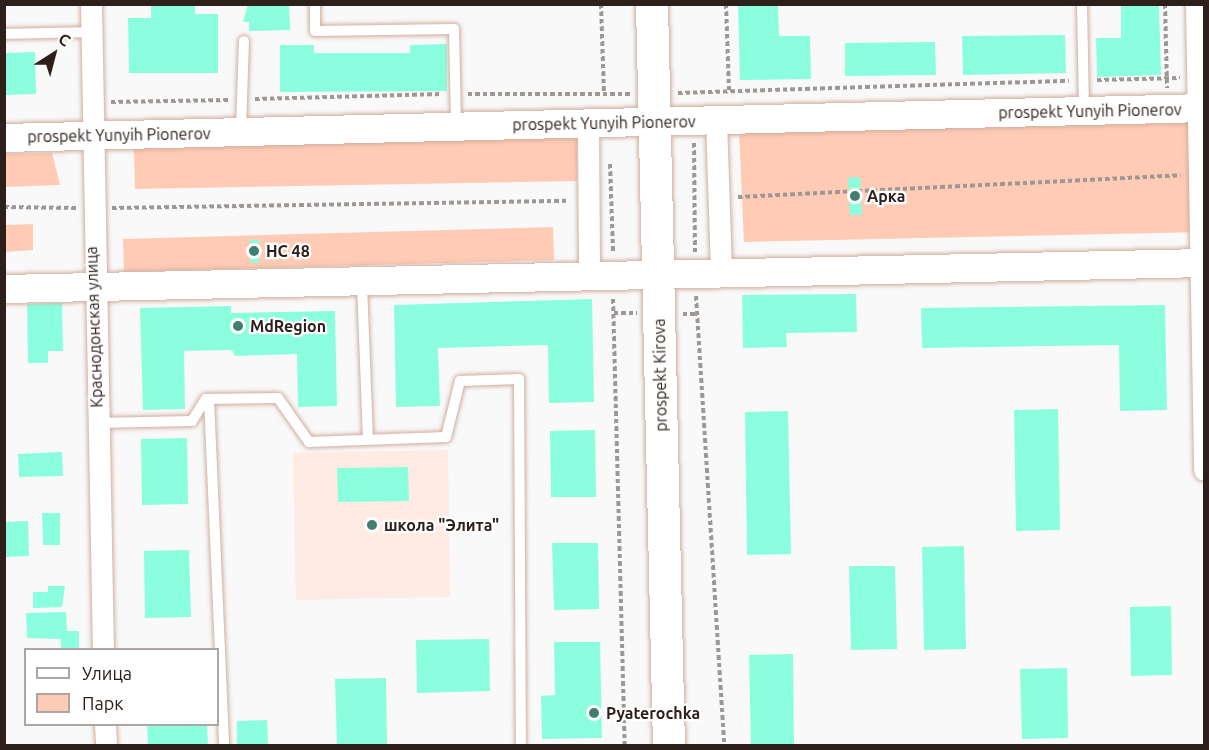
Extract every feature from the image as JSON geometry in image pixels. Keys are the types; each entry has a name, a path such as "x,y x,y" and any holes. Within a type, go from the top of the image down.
{"main road":[{"name":"prospekt Kirova","path":"652,4 669,746"}],"street":[{"name":"Краснодонская улица","path":"91,4 93,136 90,208 103,648"},
{"path":"1196,4 1201,109 1199,174 1203,263 1204,470"},
{"name":"prospekt Yunyih Pionerov","path":"4,138 598,123 655,108 705,121 1201,109"},
{"path":"705,121 719,198 708,274"},
{"path":"598,123 602,200 601,276"},
{"path":"4,289 1203,263"},
{"path":"105,726 106,746"}],"lane":[{"path":"315,4 315,31 454,29 456,127"},
{"path":"1082,4 1084,111"},
{"path":"4,34 91,32"},
{"path":"241,132 244,41"},
{"path":"362,281 368,439"},
{"path":"209,399 278,398 309,442 446,437 460,381 519,379 521,746"},
{"path":"97,423 192,421 209,399"},
{"path":"209,399 224,746"}],"path":[{"path":"601,4 604,94 598,123 602,200 601,276 625,746"},
{"path":"726,4 729,90"},
{"path":"1165,4 1167,109"},
{"path":"92,102 454,94 604,94 655,108 700,92 729,90 1167,80 1198,76"},
{"path":"700,92 705,121 695,198 708,274 724,746"},
{"path":"695,198 1199,174"},
{"path":"4,207 90,208 602,200"}],"shaded area":[{"name":"школа \"Элита\"","path":"448,450 450,597 296,600 293,453"}],"green space":[{"path":"1204,123 1204,232 744,242 739,131"},
{"path":"577,137 577,181 135,189 134,149"},
{"path":"52,153 60,185 5,187 5,154"},
{"path":"33,224 33,250 5,252 5,225"},
{"path":"553,227 554,260 124,272 123,239"}],"building":[{"path":"151,4 195,4 195,14 218,14 218,73 129,73 128,18 151,18"},
{"path":"248,4 289,4 290,30 249,31 249,22 243,22"},
{"path":"1121,4 1159,4 1161,75 1097,77 1096,38 1121,38"},
{"path":"738,5 778,5 779,36 810,36 811,79 740,80"},
{"path":"1065,35 1066,73 963,75 962,36"},
{"path":"935,42 936,75 845,76 845,43"},
{"path":"447,44 447,91 280,92 280,45 314,45 314,53 410,53 410,45"},
{"path":"35,52 36,94 4,95 4,53"},
{"name":"Арка","path":"860,177 862,215 850,215 848,178"},
{"name":"НС 48","path":"250,240 259,240 259,263 250,262"},
{"path":"856,294 857,332 786,333 787,347 743,348 742,295"},
{"path":"592,299 594,402 549,403 548,345 438,348 440,406 396,407 394,305"},
{"path":"62,303 63,351 48,351 48,363 28,363 27,304"},
{"path":"1165,305 1167,410 1120,411 1119,345 922,348 921,308"},
{"path":"231,306 231,313 335,311 337,406 298,407 297,354 235,356 232,350 184,351 185,409 143,410 140,308"},
{"path":"1058,409 1060,530 1016,531 1014,410"},
{"path":"788,411 791,554 747,555 745,412"},
{"path":"595,430 596,497 551,497 550,431"},
{"path":"187,438 188,504 142,505 141,439"},
{"path":"62,452 63,476 19,477 18,454"},
{"path":"408,467 409,501 338,502 337,468"},
{"path":"42,513 60,513 60,545 43,545"},
{"path":"28,521 29,556 4,557 4,522"},
{"path":"552,543 598,543 599,609 554,610"},
{"path":"964,546 966,649 924,650 922,547"},
{"path":"189,550 191,617 145,618 144,551"},
{"path":"849,566 895,566 897,649 851,650"},
{"path":"48,586 65,586 62,607 33,608 33,592 48,592"},
{"path":"1171,606 1172,675 1131,676 1130,607"},
{"path":"66,612 67,631 79,631 79,648 61,648 61,639 27,638 26,613"},
{"path":"489,639 490,691 417,693 416,640"},
{"path":"554,642 600,642 602,738 542,739 541,696 555,695"},
{"path":"793,654 794,746 751,746 749,655"},
{"path":"1067,668 1068,738 1022,739 1020,669"},
{"path":"386,678 387,746 337,746 335,679"},
{"path":"267,720 268,746 237,746 237,721"},
{"path":"147,726 207,726 208,745 148,746"}],"place":[{"name":"Арка","path":"855,196"},
{"name":"НС 48","path":"254,251"},
{"name":"MdRegion","path":"238,326"},
{"name":"школа \"Элита\"","path":"372,525"},
{"name":"Pyaterochka","path":"594,713"}]}
